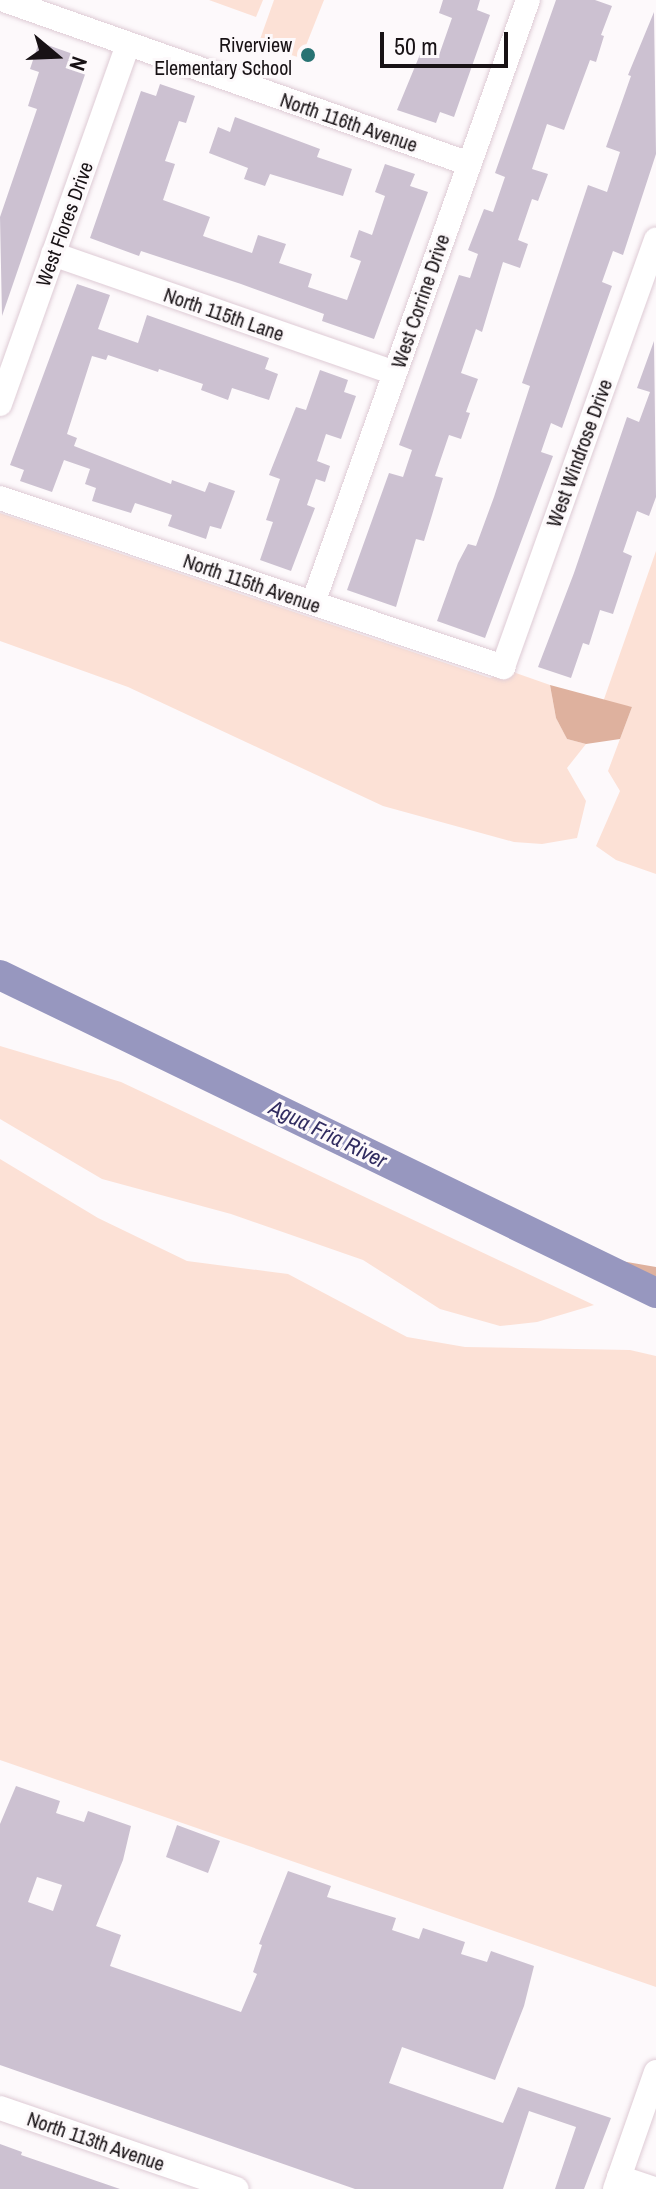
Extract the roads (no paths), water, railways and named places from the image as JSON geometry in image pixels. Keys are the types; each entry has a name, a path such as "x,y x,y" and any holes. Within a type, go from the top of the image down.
{"street":[{"name":"North 116th Avenue","path":"4,0 468,163"},
{"name":"West Corrine Drive","path":"313,603 528,0"},
{"name":"West Flores Drive","path":"0,404 128,44"},
{"name":"West Windrose Drive","path":"503,667 656,240"},
{"name":"North 115th Lane","path":"53,254 394,373"},
{"name":"North 115th Avenue","path":"0,498 503,667"},
{"path":"653,2189 617,2183 656,2072"},
{"name":"North 113th Avenue","path":"0,2108 237,2189"}],"waterway":[{"name":"Agua Fria River","path":"0,975 656,1293"}],"place":[{"name":"Riverview Elementary School","path":"308,55"}]}
